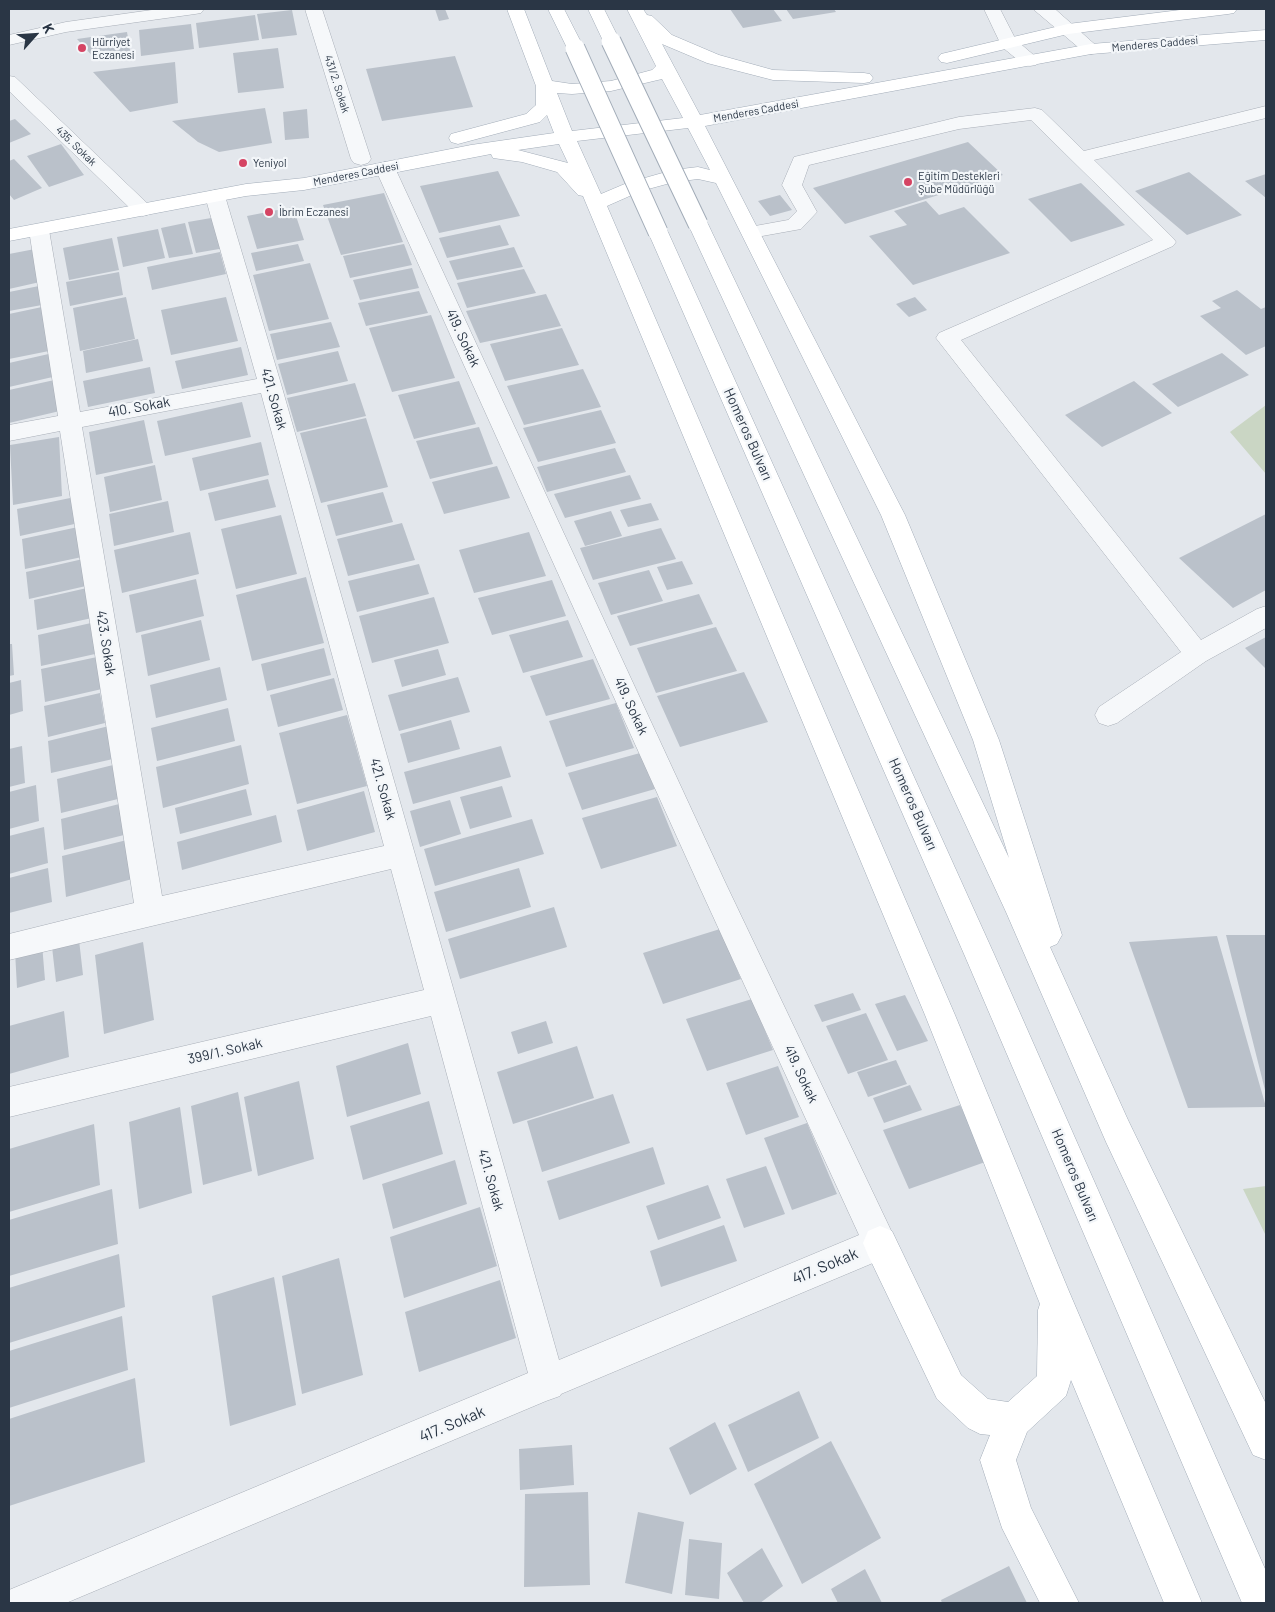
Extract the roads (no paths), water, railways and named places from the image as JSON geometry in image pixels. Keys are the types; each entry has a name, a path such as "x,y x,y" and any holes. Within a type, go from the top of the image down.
{"main road":[{"path":"515,9 564,132 940,1015 1055,1299 1183,1603"},
{"name":"Homeros Bulvarı","path":"556,9 658,232 971,936 1261,1603"},
{"path":"596,9 1020,912 1118,1131 1266,1442"},
{"name":"Menderes Caddesi","path":"692,117 1068,29 1228,9"},
{"path":"635,10 724,179 893,515 986,740 1085,1057"},
{"path":"635,10 666,39 713,59 773,75 864,78"},
{"name":"Menderes Caddesi","path":"9,235 246,190 304,184 564,132 692,117 1091,49 1266,35"},
{"path":"545,86 572,89 611,86 645,79 658,74 665,66"},
{"path":"450,140 532,118 545,106 545,86"},
{"path":"450,140 564,132"},
{"name":"Menderes Caddesi","path":"246,190 303,171 450,140"},
{"path":"471,151 523,156 564,168 596,204"},
{"path":"596,204 634,187 673,176 698,173 724,179"},
{"path":"880,1243 949,1387 980,1416 1014,1420"},
{"path":"1055,1299 1054,1384 1014,1420 998,1460 1015,1515 1060,1603"}],"street":[{"path":"64,9 66,27"},
{"path":"9,40 66,27 195,9"},
{"name":"431/2. Sokak","path":"313,9 361,159"},
{"path":"992,9 1008,44 1030,60"},
{"path":"1041,9 1091,49"},
{"name":"435. Sokak","path":"9,81 143,210"},
{"path":"1080,158 1266,112"},
{"path":"751,232 794,225 807,212 792,185 801,161 959,123 1035,114 1166,242 947,338 1197,654"},
{"name":"419. Sokak","path":"385,168 714,888 880,1243"},
{"name":"421. Sokak","path":"215,196 270,384 548,1384"},
{"name":"423. Sokak","path":"39,230 150,912"},
{"name":"410. Sokak","path":"9,433 69,420 270,384"},
{"path":"1108,715 1197,654 1266,616"},
{"path":"9,947 150,912 401,854"},
{"name":"399/1. Sokak","path":"9,1102 441,1000"},
{"name":"417. Sokak","path":"22,1603 548,1384 880,1243"}],"place":[{"name":"Hürriyet Eczanesi","path":"82,48"},
{"name":"Yeniyol","path":"243,163"},
{"name":"Eğitim Destekleri Şube Müdürlüğü","path":"908,182"},
{"name":"İbrim Eczanesi","path":"269,212"}]}
